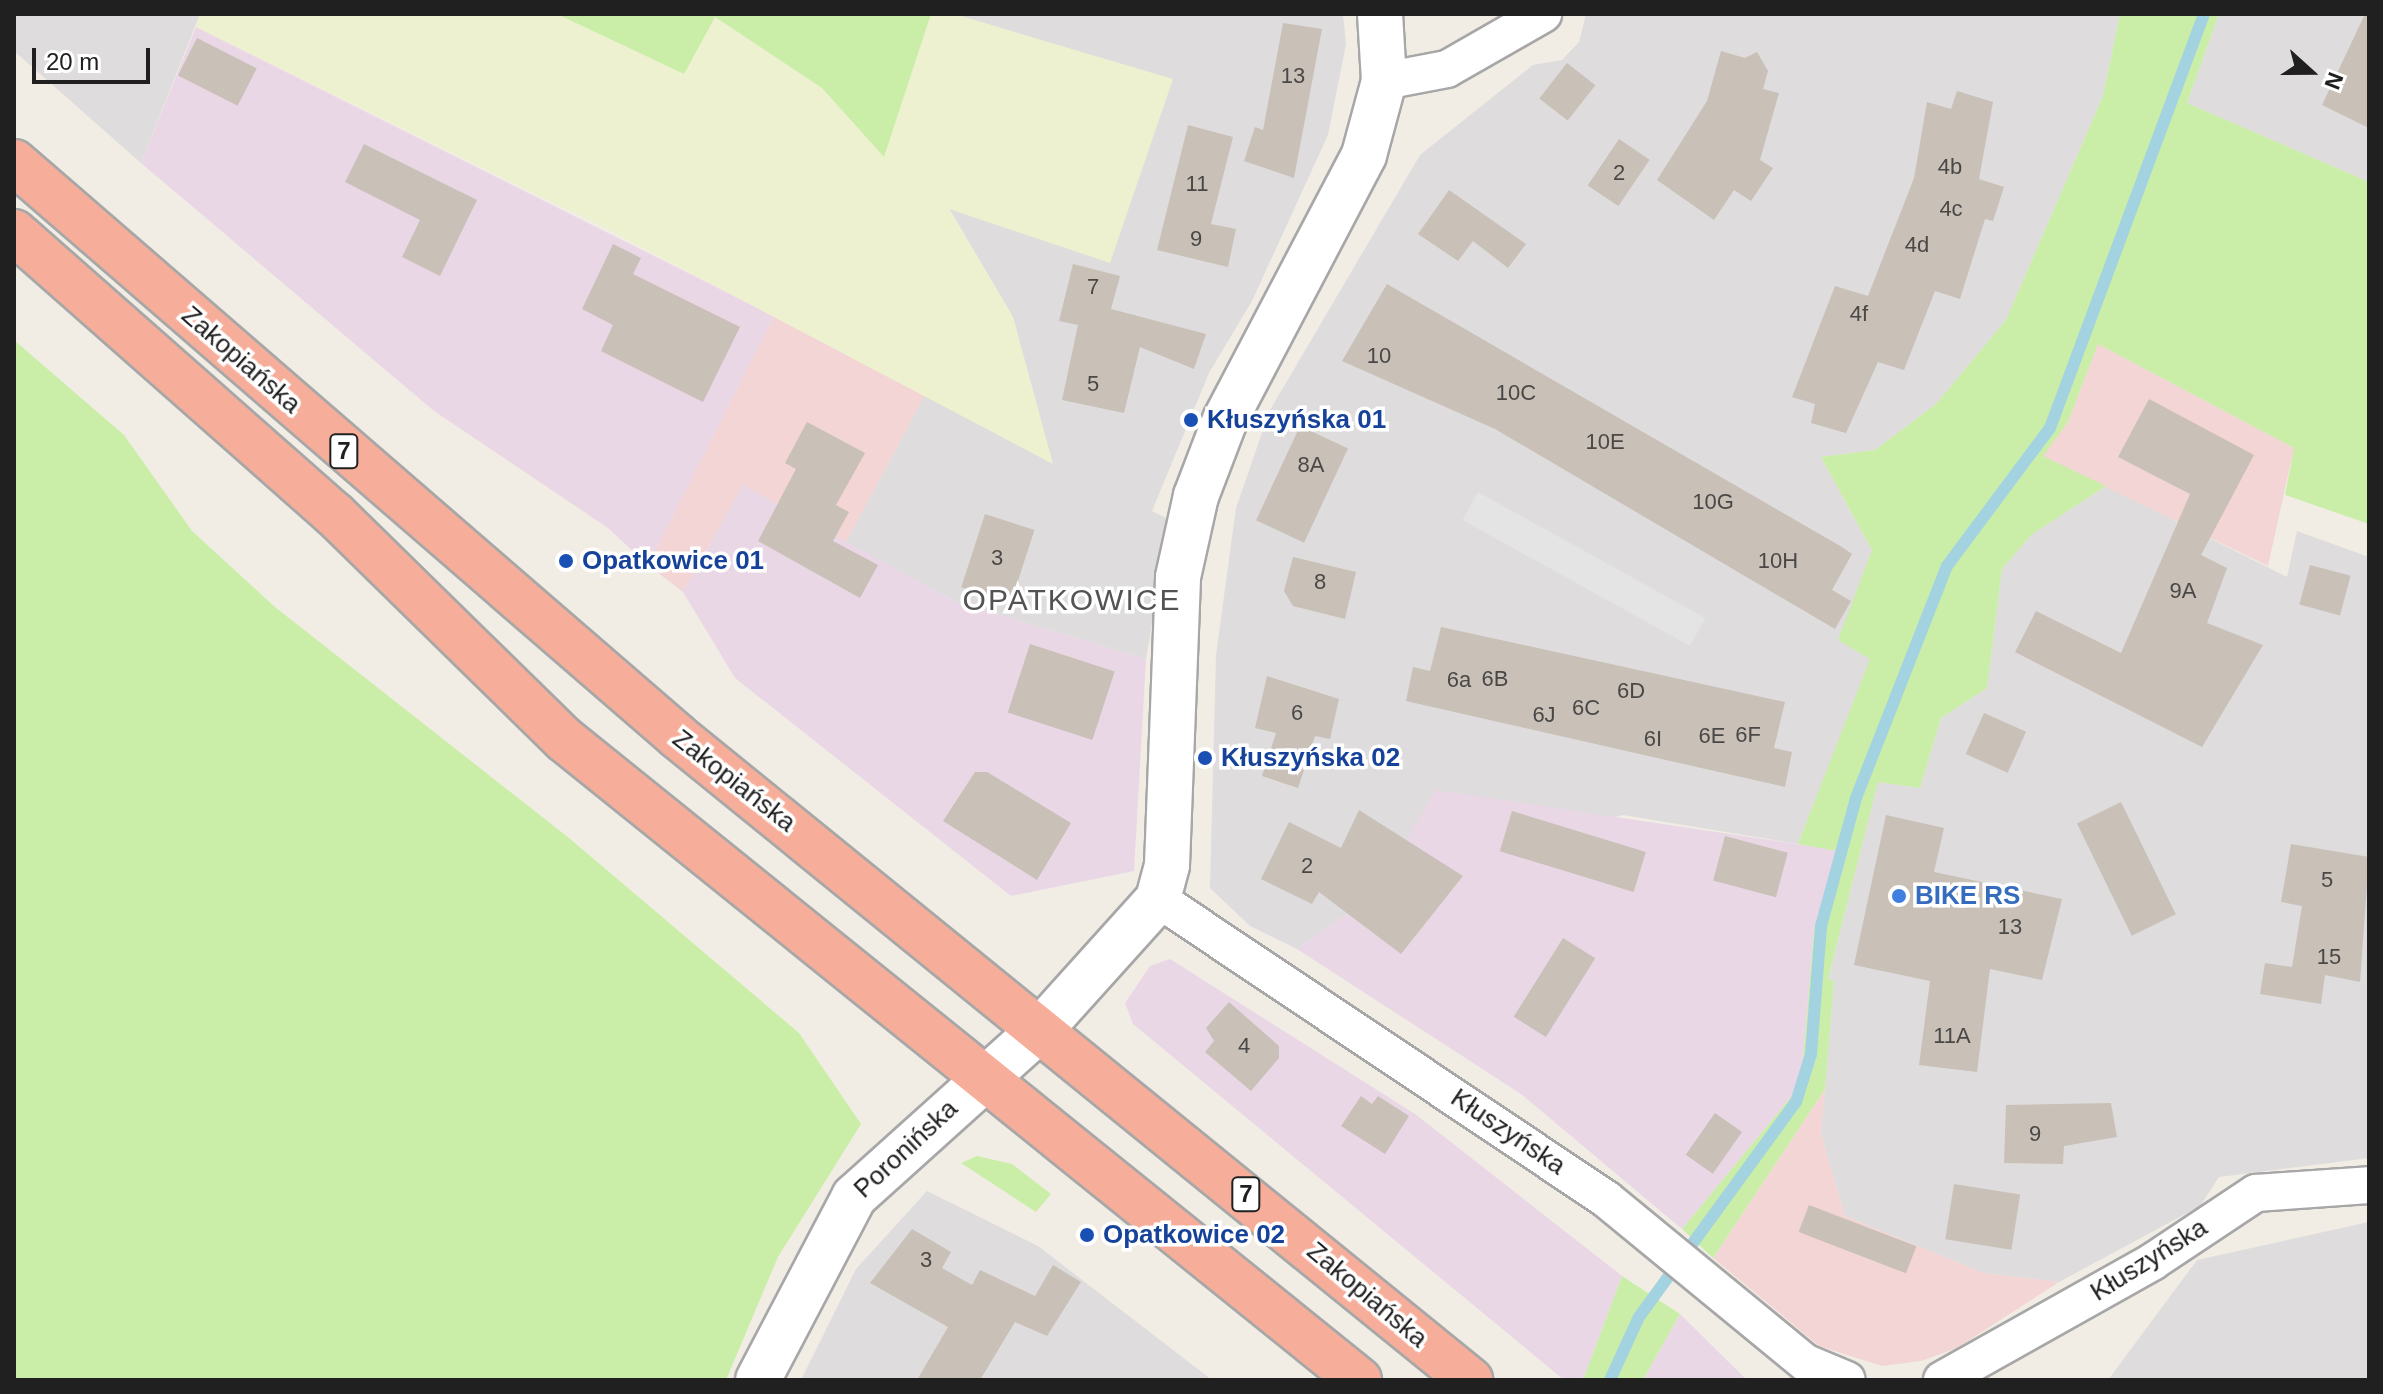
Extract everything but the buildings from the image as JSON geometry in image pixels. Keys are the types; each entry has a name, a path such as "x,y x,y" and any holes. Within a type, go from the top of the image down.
{"highway":[{"name":"Zakopiańska","path":"14,162 629,696 1042,1028 1470,1380"},
{"name":"Zakopiańska","path":"14,232 334,514 531,710 1359,1380"}],"street":[{"path":"1158,899 1167,865 1178,577 1196,496 1225,420 1364,155 1384,81 1380,14"},
{"path":"1384,81 1447,69 1543,14"},
{"name":"Poronińska","path":"758,1380 847,1207 984,1076 1042,1028 1158,899"},
{"name":"Kłuszyńska","path":"1158,899 1606,1199 1806,1363 1847,1380"},
{"name":"Kłuszyńska","path":"1942,1380 2152,1262 2256,1193 2369,1185"}],"shaded area":[{"path":"14,14 200,14 141,163 14,51"},
{"path":"954,14 1343,14 1346,44 1328,135 1252,301 1209,373 1152,511 1170,520 1146,659 956,602 846,542 925,395 1052,463 1013,317 949,208 1173,80"},
{"path":"1586,14 2120,14 2103,96 2006,320 1936,404 1875,450 1821,457 1872,550 1839,640 1871,659 1798,844 1623,815 1389,872 1357,907 1297,949 1250,926 1210,888 1216,655 1236,508 1270,410 1420,155 1533,65 1562,60 1579,42"},
{"path":"2219,14 2369,14 2369,182 2187,103"},
{"path":"196,27 774,316 648,565 608,528 434,411 141,163"},
{"path":"774,316 925,395 846,542 743,485 683,592 648,565"},
{"path":"2098,344 2294,448 2268,566 2042,456 2068,422"},
{"path":"743,485 956,602 1146,659 1134,871 1011,896 735,678 683,592"},
{"path":"2106,486 2287,577 2297,531 2369,557 2369,1158 2219,1177 2200,1206 2059,1282 1983,1273 1845,1216 1821,1134 1834,981 1828,979 1878,782 1920,788 1941,718 1987,688 2002,569 2031,535"},
{"path":"1478,492 1705,618 1690,646 1462,520"},
{"path":"1435,790 1837,850 1814,929 1801,1085 1682,1229 1521,1094 1297,949 1357,907 1389,872"},
{"path":"1170,959 1415,1114 1622,1276 1583,1380 1564,1380 1133,1024 1125,1003 1150,966"},
{"path":"1825,1089 1821,1134 1845,1216 1983,1273 2059,1282 1957,1348 1921,1361 1882,1366 1819,1346 1713,1258"},
{"path":"927,1191 1038,1246 1212,1380 801,1380 856,1269"},
{"path":"2369,1222 2369,1380 2108,1380 2197,1260"},
{"path":"1680,1314 1747,1380 1643,1380"}],"green space":[{"path":"200,14 557,14 684,74 714,17 822,88 884,156 931,14 954,14 1173,79 1110,263 949,209 1013,317 1053,464 605,228 196,27"},
{"path":"557,14 931,14 884,157 822,88 715,17 684,74"},
{"path":"2120,14 2219,14 2187,103 2369,182 2369,524 2285,495 2294,448 2098,344 2068,422 2043,456 2106,486 2031,535 2002,569 1987,688 1941,718 1920,788 1878,782 1828,979 1834,981 1825,1089 1713,1258 1682,1229 1801,1085 1814,929 1837,851 1798,844 1870,659 1838,640 1872,550 1821,457 1875,450 1936,404 2006,320 2103,96"},
{"path":"14,340 124,435 192,531 275,607 569,838 799,1033 861,1124 778,1257 726,1380 14,1380"},
{"path":"977,1156 1012,1164 1051,1194 1036,1212 961,1163"},
{"path":"1622,1276 1680,1314 1643,1380 1583,1380"}],"waterway":[{"path":"1610,1380 1639,1317 1796,1102 1811,1054 1821,926 1856,798 1947,566 2050,428 2204,14"}],"place":[{"name":"Kłuszyńska 01","path":"1191,420"},
{"name":"Opatkowice 01","path":"566,561"},
{"name":"Kłuszyńska 02","path":"1205,758"},
{"name":"BIKE RS","path":"1899,896"},
{"name":"Opatkowice 02","path":"1087,1235"}],"district":[{"name":"OPATKOWICE","path":"1072,600"}]}
